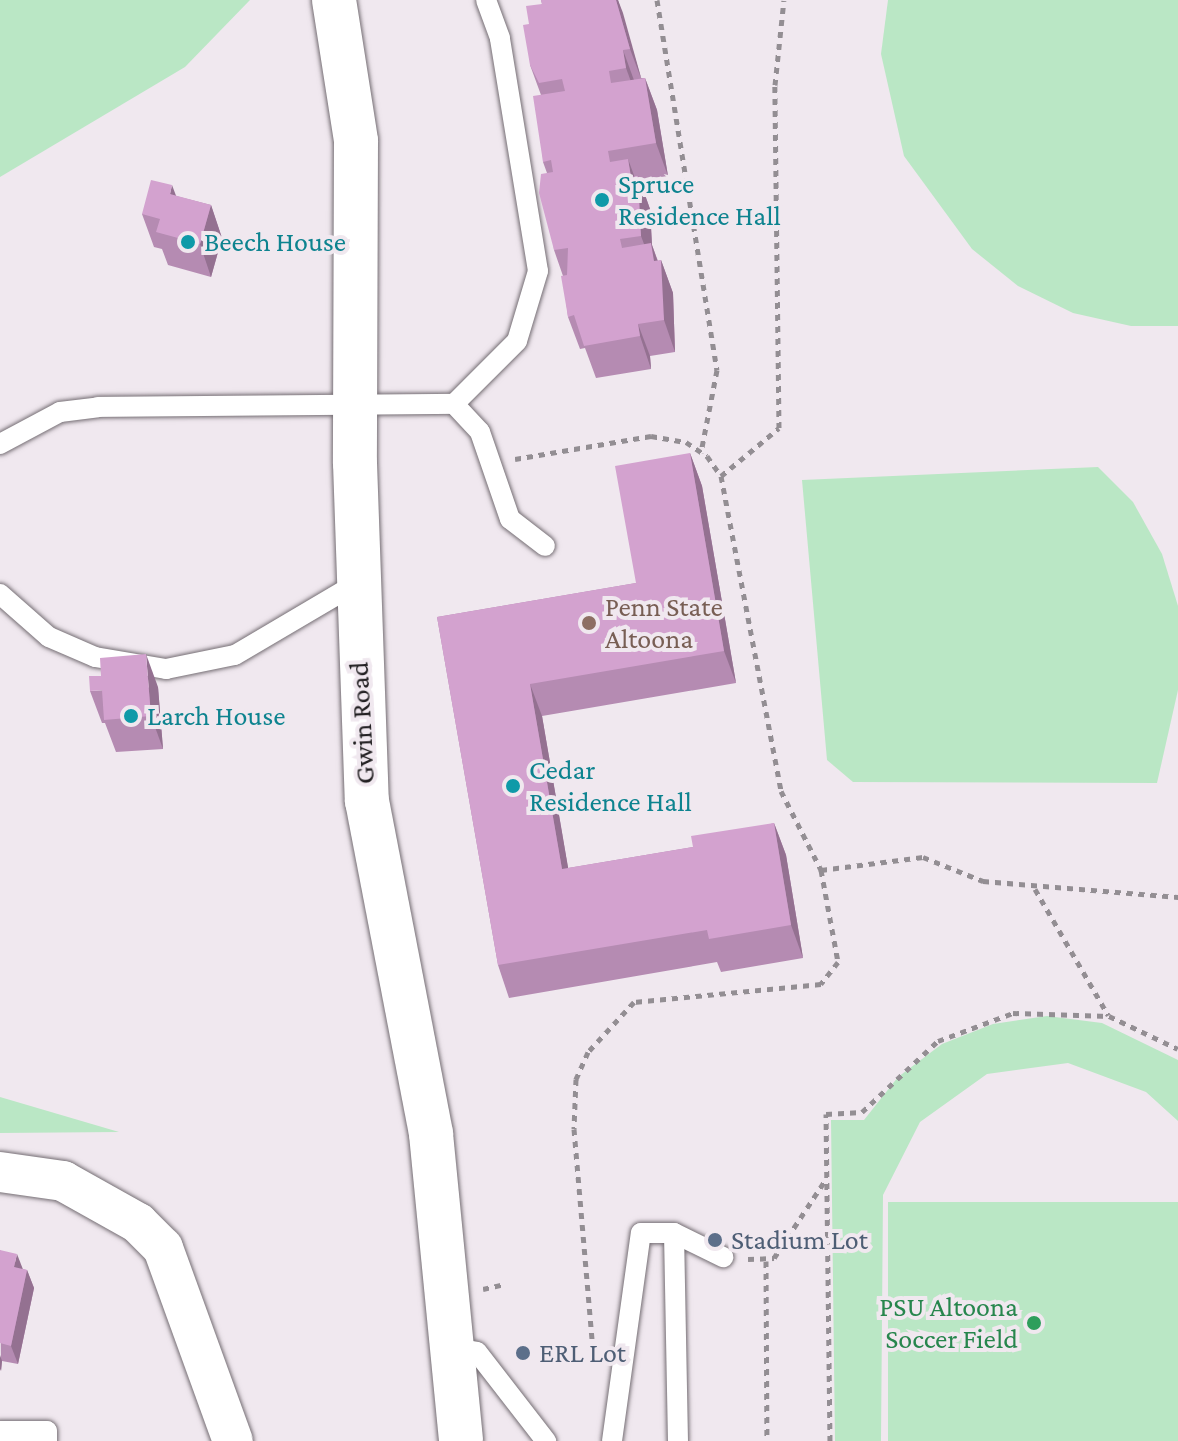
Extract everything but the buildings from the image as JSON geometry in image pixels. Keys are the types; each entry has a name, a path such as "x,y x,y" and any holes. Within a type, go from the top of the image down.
{"street":[{"name":"Gwin Road","path":"334,0 356,141 357,583 367,801 431,1134 455,1348 461,1441"},
{"path":"0,1172 63,1181 138,1223 163,1248 233,1441"}],"lane":[{"path":"0,444 60,412 98,407 454,404 517,341 538,271 500,38 486,0"},
{"path":"454,404 480,432 493,462 510,519 545,546"},
{"path":"0,594 49,637 95,657 166,669 235,655 357,583"},
{"path":"612,1441 641,1233 674,1233 723,1257"},
{"path":"674,1233 678,1441"},
{"path":"455,1348 477,1352 546,1441"},
{"path":"0,1431 47,1431 47,1441"}],"path":[{"path":"657,0 717,370 701,452"},
{"path":"721,476 779,428 775,85 784,0"},
{"path":"493,462 651,436 701,452 721,476 781,791 821,870 838,962 821,984 634,1002 581,1066 574,1129 594,1373"},
{"path":"821,870 923,857 983,881 1035,889 1178,897"},
{"path":"1035,889 1109,1016"},
{"path":"830,1441 826,1114 862,1112 938,1041 1013,1013 1109,1016 1178,1049"},
{"path":"723,1257 766,1261 784,1248 826,1178"},
{"path":"766,1261 767,1441"},
{"path":"481,1289 505,1284"}],"green space":[{"path":"0,0 250,0 185,67 0,177"},
{"path":"888,0 1178,0 1178,326 1131,326 1073,313 1018,286 972,249 904,156 881,54"},
{"path":"1098,467 1133,502 1162,554 1178,606 1178,690 1157,783 853,782 827,760 802,480"},
{"path":"1047,1016 1102,1023 1178,1060 1178,1121 1146,1092 1068,1063 987,1074 920,1122 883,1195 881,1441 835,1441 831,1120 864,1120 898,1077 942,1044 993,1024"},
{"path":"0,1097 119,1132 0,1133"},
{"name":"PSU Altoona Soccer Field","path":"888,1202 1178,1202 1178,1441 888,1441"}],"place":[{"name":"Spruce Residence Hall","path":"602,200"},
{"name":"Beech House","path":"188,242"},
{"name":"Penn State Altoona","path":"589,623"},
{"name":"Larch House","path":"131,716"},
{"name":"Cedar Residence Hall","path":"513,786"},
{"name":"Stadium Lot","path":"715,1240"},
{"name":"PSU Altoona Soccer Field","path":"1034,1323"},
{"name":"ERL Lot","path":"523,1353"}]}
